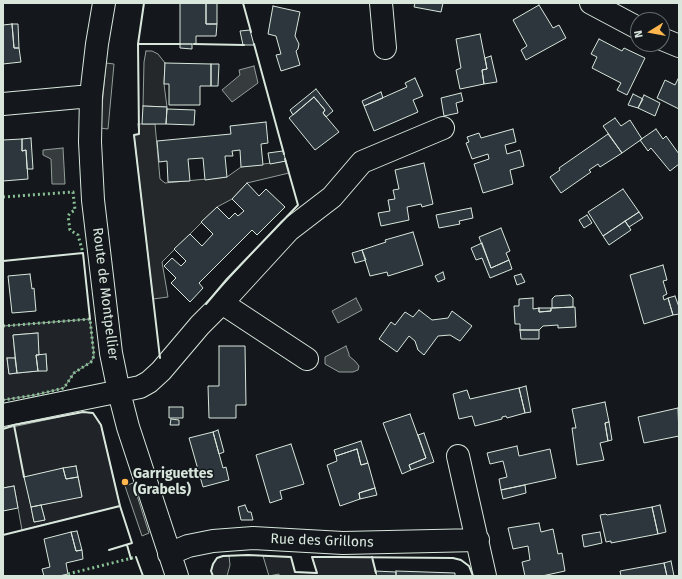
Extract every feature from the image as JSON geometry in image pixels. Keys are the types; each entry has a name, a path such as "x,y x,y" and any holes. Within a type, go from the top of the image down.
{"street":[{"name":"Route de Montpellier","path":"104,3 97,44 91,96 90,156 111,353 118,392 128,427 177,576"},
{"path":"381,3 385,48"},
{"path":"591,3 630,24"},
{"path":"3,104 91,96"},
{"path":"3,415 140,387 148,382 161,371 200,324 222,303 289,230 332,197 362,162 443,128"},
{"path":"222,303 307,359"},
{"path":"458,456 485,576"},
{"name":"Rue des Grillons","path":"169,554 188,546 213,541 253,538 343,543 478,540"}],"shaded area":[{"path":"146,51 152,51 158,54 165,63 164,84 167,107 143,106 144,62"},
{"path":"106,63 114,64 108,129 100,128"},
{"path":"254,66 258,83 232,102 222,90 240,75 239,70"},
{"path":"138,124 155,124 160,179 165,183 227,177 241,167 286,161 289,173 247,183 232,199 217,207 162,262 168,297 153,299 134,135 139,134"},
{"path":"63,148 65,184 52,184 51,159 43,155 43,150"},
{"path":"356,298 362,310 338,323 332,311"},
{"path":"90,319 94,356 91,362 74,373 64,388 35,395 3,400 3,326","holes":["37,333 39,355 46,355 47,370 9,374 7,358 15,358 13,335"]},
{"path":"346,346 349,356 359,366 358,370 353,372 339,372 325,364 325,357"},
{"path":"83,412 93,413 101,425 120,506 22,530 14,486 3,488 3,429","holes":["76,466 82,496 41,505 45,520 34,522 25,477"]},
{"path":"133,483 149,533 142,536 125,486"},
{"path":"229,556 230,565 227,576 213,576 211,571 213,564 217,558"},
{"path":"263,556 291,557 295,572 317,573 312,557 372,557 377,576 279,576 279,574 269,576"}],"building":[{"path":"180,3 206,3 206,24 217,24 216,36 196,36 196,44 180,44"},
{"path":"206,3 217,3 217,24 206,24"},
{"path":"415,3 443,3 441,12 414,7"},
{"path":"539,5 553,28 559,25 566,38 526,60 521,50 527,46 513,20"},
{"path":"273,6 300,12 295,36 299,44 296,51 300,65 281,71 276,55 281,54 276,36 268,34"},
{"path":"12,24 18,24 19,48 14,48"},
{"path":"12,24 14,48 19,48 21,62 3,64 3,25"},
{"path":"250,30 254,45 243,45 240,31"},
{"path":"480,34 487,69 482,70 484,84 460,89 456,70 461,68 456,39"},
{"path":"599,39 622,51 624,48 645,58 627,95 617,90 621,83 592,68 597,57 591,54"},
{"path":"180,44 192,44 192,49 180,48"},
{"path":"491,56 497,82 484,84 482,70 487,69 485,58"},
{"path":"165,63 211,64 211,86 200,86 200,105 169,105 169,84 164,84"},
{"path":"211,64 219,64 218,86 211,86"},
{"path":"415,78 423,96 413,100 418,112 374,131 364,106 407,87 405,83"},
{"path":"678,79 679,109 657,98 665,80 675,85"},
{"path":"316,89 333,111 326,117 323,113 325,110 314,97 293,115 290,110"},
{"path":"381,92 383,98 364,106 362,101"},
{"path":"461,93 463,101 456,103 458,113 444,116 441,98"},
{"path":"633,94 643,99 638,108 628,105"},
{"path":"644,95 660,103 655,116 638,108"},
{"path":"314,97 325,110 323,113 339,132 315,150 289,118"},
{"path":"143,106 167,107 166,124 142,124"},
{"path":"167,109 195,110 194,125 166,124"},
{"path":"615,118 621,126 630,120 642,139 622,153 603,126"},
{"path":"266,122 268,143 261,144 263,165 241,167 240,150 232,151 233,156 225,156 227,177 205,180 203,158 188,159 190,181 168,182 167,161 159,162 157,141 231,134 230,126"},
{"path":"513,129 516,142 505,145 507,154 520,150 524,166 510,170 513,184 483,193 474,164 489,159 488,154 472,159 466,143 469,142 467,137 479,133 481,138"},
{"path":"656,129 663,139 666,136 679,154 679,164 670,171 651,148 648,151 640,140"},
{"path":"608,134 622,153 600,167 598,164 589,170 591,172 561,193 550,177 560,170 559,168"},
{"path":"31,138 33,169 27,169 26,150 22,151 22,139"},
{"path":"22,139 22,151 26,150 28,179 3,181 3,140"},
{"path":"283,151 286,161 270,164 268,153"},
{"path":"424,163 433,204 422,207 421,204 407,207 409,220 381,226 378,213 390,211 388,200 395,199 393,190 399,189 395,170"},
{"path":"247,183 259,196 266,189 285,207 257,235 252,230 199,283 203,288 190,302 171,283 176,278 164,266 172,258 181,266 186,261 174,249 190,234 202,246 213,234 201,222 217,207 229,219 235,213 238,216 244,211 232,199"},
{"path":"623,189 639,212 603,236 588,212"},
{"path":"471,208 473,218 459,221 460,224 439,228 436,215"},
{"path":"639,212 643,218 629,227 625,221"},
{"path":"587,215 592,223 584,228 579,220"},
{"path":"625,221 631,230 609,245 603,236"},
{"path":"501,228 510,251 506,253 509,260 491,268 479,237"},
{"path":"413,232 423,265 388,276 387,272 370,276 362,250 386,242 385,240"},
{"path":"482,243 491,268 509,260 512,269 490,278 482,258 476,260 471,248"},
{"path":"362,250 366,260 355,263 352,253"},
{"path":"663,265 667,280 663,281 667,294 663,296 664,300 668,298 673,315 644,324 630,275"},
{"path":"443,272 445,279 438,282 435,276"},
{"path":"30,274 32,289 34,288 36,311 12,313 8,276"},
{"path":"521,274 525,282 517,285 514,276"},
{"path":"570,295 573,298 573,307 552,308 552,299 555,296"},
{"path":"675,296 679,307 679,314 673,315 668,298"},
{"path":"533,298 533,309 539,308 539,312 551,311 551,308 575,307 576,327 558,328 558,325 543,326 539,330 520,330 520,324 515,324 514,306 519,306 519,299"},
{"path":"539,308 551,308 551,311 539,312"},
{"path":"419,310 432,320 448,318 452,311 472,326 460,341 450,335 438,336 424,355 418,350 415,341 409,336 397,352 379,339 391,322 395,325 405,312 413,317"},
{"path":"520,330 539,330 539,339 521,339"},
{"path":"38,333 39,355 36,355 38,371 17,373 13,335"},
{"path":"219,346 245,346 246,405 236,405 236,418 209,418 208,386 219,386"},
{"path":"46,354 47,371 38,371 36,355"},
{"path":"7,358 15,358 17,373 9,374"},
{"path":"526,386 531,412 525,413 519,388"},
{"path":"519,388 525,413 507,418 506,416 502,417 502,419 475,426 472,416 459,419 453,394 467,390 470,399"},
{"path":"605,402 609,422 605,423 608,441 600,443 604,460 577,465 572,428 576,428 572,409"},
{"path":"169,407 183,407 183,418 169,418"},
{"path":"678,408 679,436 644,443 638,417"},
{"path":"410,414 426,458 409,465 411,470 402,474 383,423"},
{"path":"171,419 179,420 179,425 170,425"},
{"path":"609,422 612,440 608,441 605,423"},
{"path":"218,430 224,452 219,454 213,432"},
{"path":"213,432 223,468 226,467 229,480 203,487 189,438"},
{"path":"424,433 434,462 411,470 409,465 426,458 418,435"},
{"path":"361,441 368,463 361,465 357,449 336,456 334,450"},
{"path":"291,444 304,484 280,491 282,499 270,503 256,455"},
{"path":"517,446 519,456 550,449 556,478 501,490 499,479 507,477 503,461 490,464 487,453"},
{"path":"357,449 361,465 368,463 375,488 359,493 360,499 340,506 327,465 337,461 336,456"},
{"path":"76,466 78,477 66,479 63,468"},
{"path":"63,468 66,479 78,477 82,497 31,507 24,477"},
{"path":"525,485 526,493 503,499 501,490"},
{"path":"14,486 18,508 3,511 3,488"},
{"path":"375,488 377,495 360,499 359,493"},
{"path":"41,505 45,520 34,522 31,507"},
{"path":"245,505 248,512 251,512 253,520 241,520 238,507"},
{"path":"660,505 666,532 658,534 652,507"},
{"path":"652,507 658,534 611,543 611,541 606,542 600,515"},
{"path":"539,523 541,532 553,529 558,554 562,553 565,571 542,576 525,576 522,562 530,560 528,546 513,549 508,528"},
{"path":"77,531 82,550 76,551 71,532"},
{"path":"71,532 76,551 82,550 83,559 66,563 68,574 59,576 44,576 42,569 50,567 44,539"},
{"path":"600,532 602,543 584,547 582,535"},
{"path":"671,561 674,576 667,576 664,563"},
{"path":"664,563 667,576 621,576 620,571"},
{"path":"375,571 396,572 396,576 377,576"},
{"path":"396,571 455,573 455,576 396,576"}],"hedge":[{"path":"3,197 73,192 75,210 68,216 70,230 78,235 83,253"},
{"path":"3,326 90,319 94,356 91,362 74,373 64,388 35,395 3,400"},
{"path":"68,574 136,557"}],"wall":[{"path":"138,44 144,3"},
{"path":"243,3 251,32"},
{"path":"160,357 134,135 139,134 138,44 180,44"},
{"path":"194,44 244,45"},
{"path":"254,44 284,154"},
{"path":"206,304 227,279 298,205 285,159"},
{"path":"3,261 83,253 90,319"},
{"path":"14,425 83,412 93,413 101,425 120,506"},
{"path":"3,429 14,425 24,477"},
{"path":"3,535 120,506 132,543 109,550"},
{"path":"127,545 131,559"},
{"path":"213,576 211,571 217,558 223,556 248,555 291,557 295,572 317,573 312,557 453,558 461,560 469,566 473,576"},
{"path":"136,557 143,576"},
{"path":"372,557 376,573"}],"place":[{"name":"Garriguettes (Grabels)","path":"125,482"}]}
